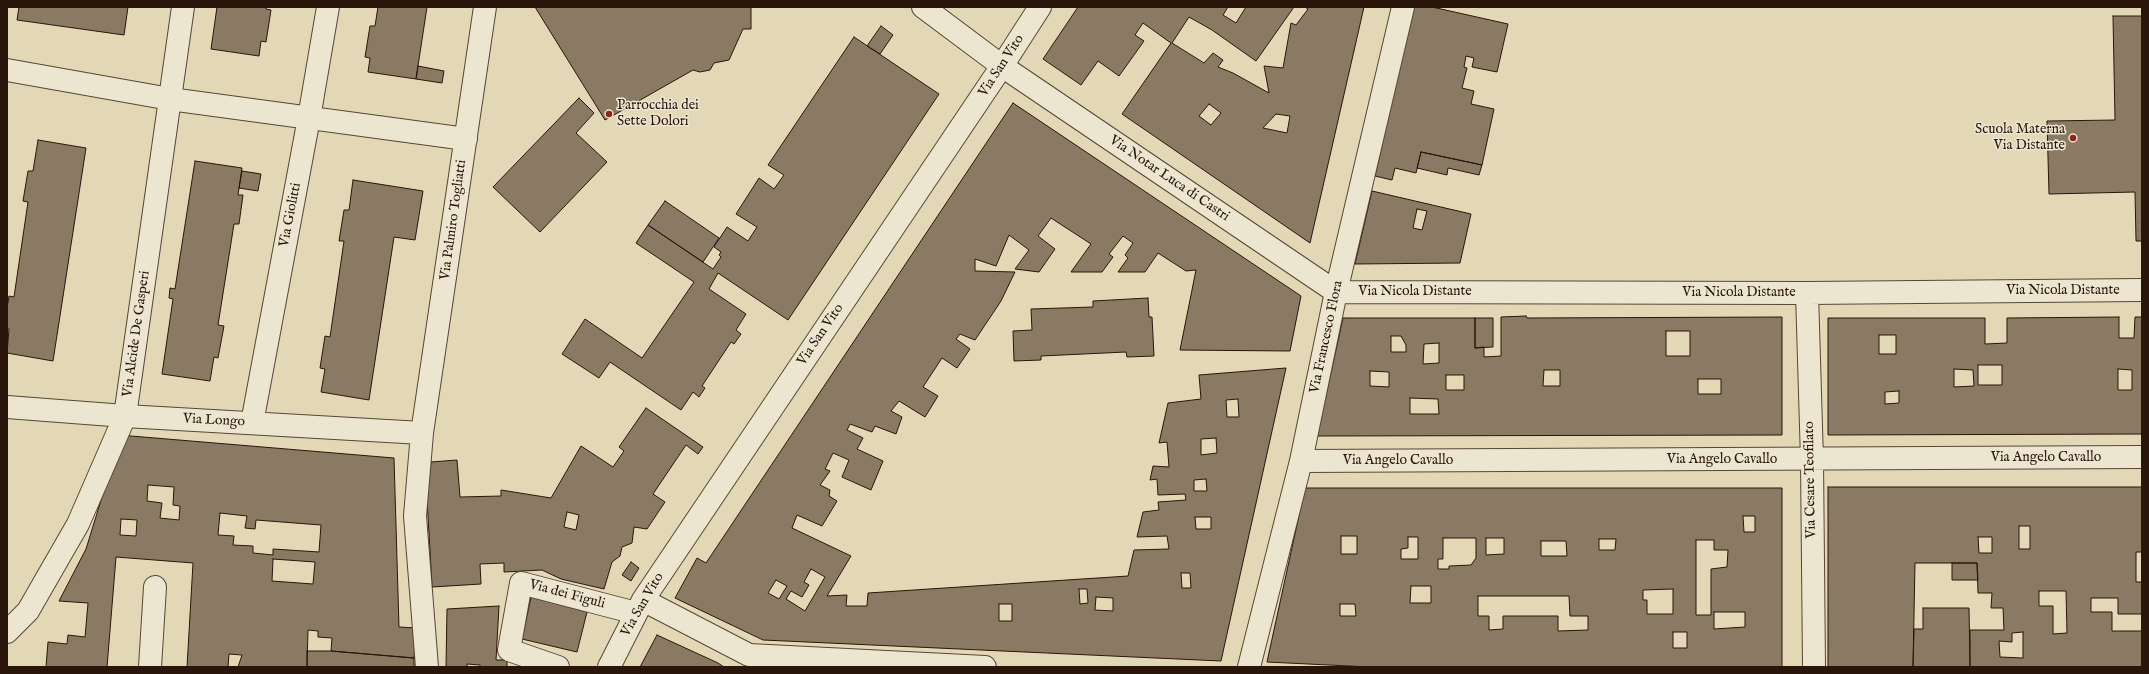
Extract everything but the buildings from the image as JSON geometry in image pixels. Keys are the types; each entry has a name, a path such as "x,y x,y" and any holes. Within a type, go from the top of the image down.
{"street":[{"name":"Via Alcide De Gasperi","path":"7,632 28,611 78,524 125,416 183,7"},
{"name":"Via Giolitti","path":"252,423 309,118 328,7"},
{"name":"Via Palmiro Togliatti","path":"427,667 415,516 422,433 485,7"},
{"name":"Via Notar Luca di Castri","path":"923,7 1002,66 1336,292"},
{"name":"Via San Vito","path":"609,667 640,607 1040,7"},
{"name":"Via Francesco Flora","path":"1248,667 1301,461 1336,292 1403,7"},
{"path":"7,70 170,99 466,139"},
{"name":"Via Nicola Distante","path":"1336,292 1807,293 2142,290"},
{"name":"Via Cesare Teofilato","path":"1807,293 1812,460 1814,667"},
{"name":"Via Longo","path":"7,407 125,416 422,433"},
{"name":"Via Angelo Cavallo","path":"1301,461 1812,460 2142,457"},
{"name":"Via dei Figuli","path":"558,667 509,650 521,583 640,607"},
{"path":"150,667 155,587"},
{"path":"640,607 749,655 985,667"}],"place":[{"name":"Parrocchia dei Sette Dolori","path":"609,114"},
{"name":"Scuola Materna Via Distante","path":"2073,138"}]}
